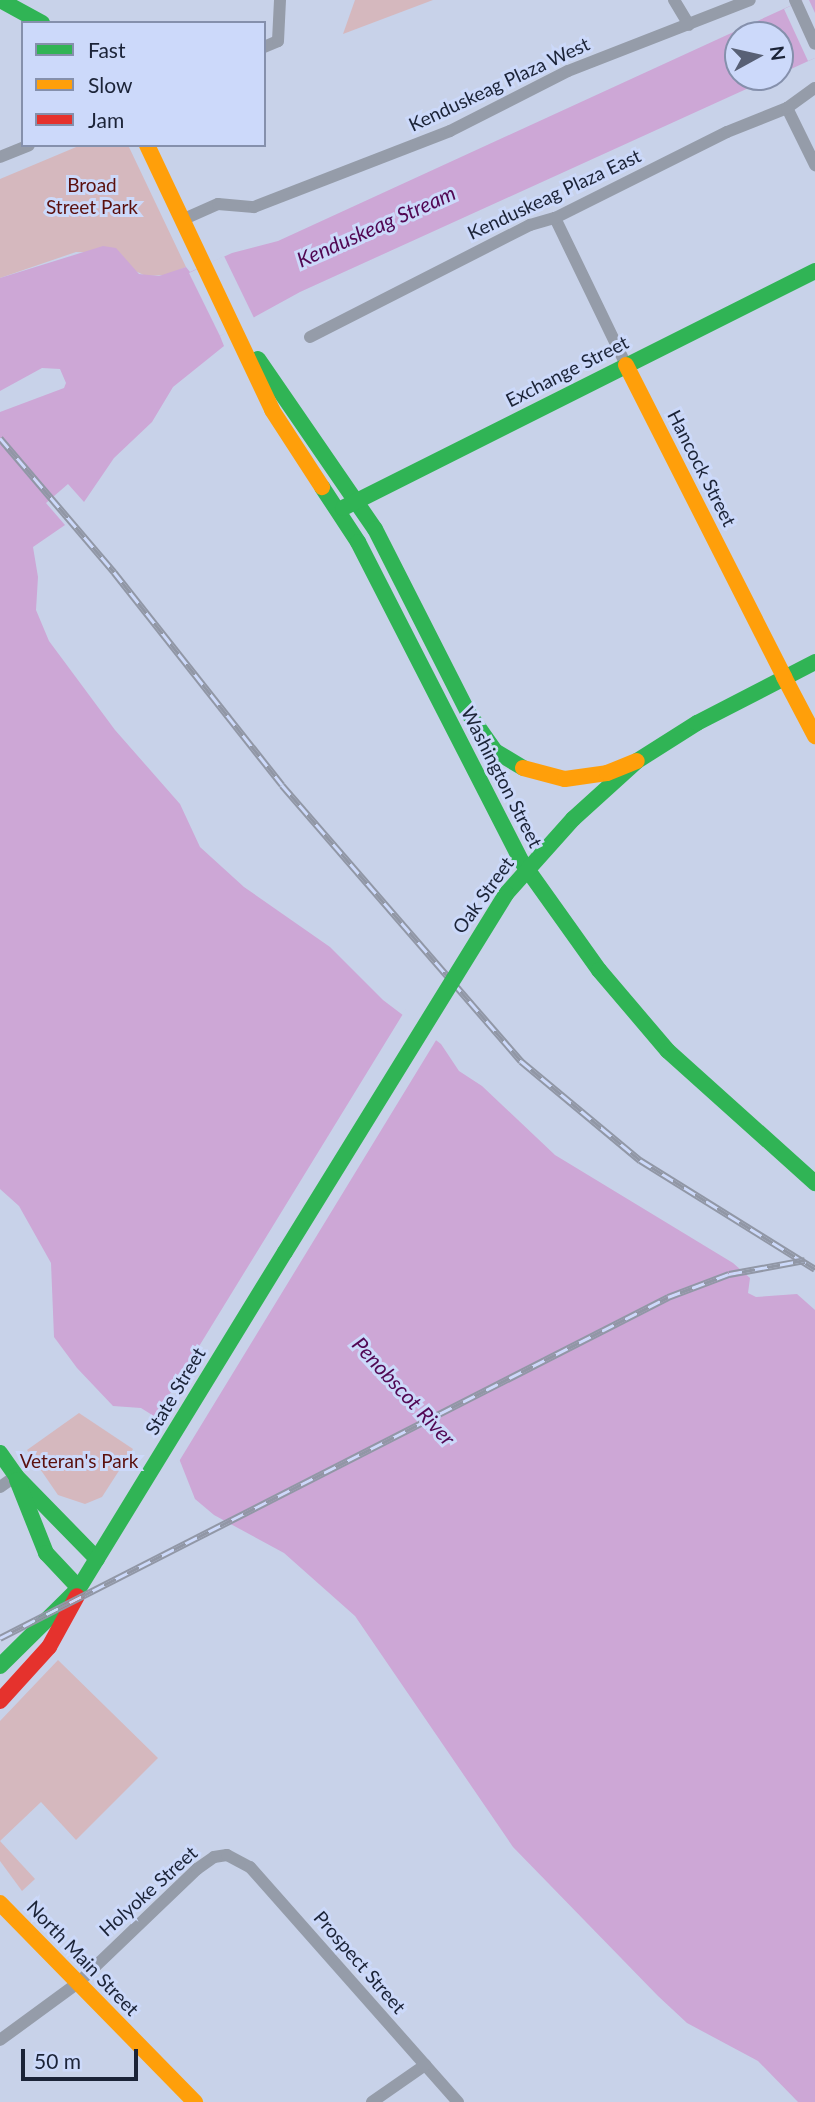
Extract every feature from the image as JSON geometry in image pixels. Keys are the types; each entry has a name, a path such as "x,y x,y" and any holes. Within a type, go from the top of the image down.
{"main road":[{"path":"0,0 38,21"},
{"name":"Washington Street","path":"148,147 237,328 272,410 339,510 527,869 599,970 668,1051 815,1183"},
{"name":"Exchange Street","path":"339,510 815,271"},
{"name":"Washington Street","path":"237,328 357,501 392,560 469,714 495,751 521,768 565,779 607,773 638,761"},
{"name":"Hancock Street","path":"626,365 815,736"},
{"name":"Oak Street","path":"285,1252 506,894 527,869 638,761 815,662"},
{"name":"State Street","path":"0,1700 55,1639 79,1588 285,1252"},
{"path":"0,1453 16,1476 97,1559"},
{"path":"16,1476 46,1553 61,1574 79,1588"},
{"name":"State Street","path":"0,1666 79,1588"},
{"name":"North Main Street","path":"0,1903 195,2102"}],"street":[{"path":"266,46 278,41 280,0"},
{"path":"674,0 689,25"},
{"name":"Kenduskeag Plaza West","path":"184,219 218,204 254,207 450,131 568,71 750,0"},
{"path":"796,1 815,44"},
{"name":"Kenduskeag Plaza East","path":"310,337 530,225 555,218 727,132 787,108 815,88"},
{"path":"787,108 815,165"},
{"path":"0,158 25,147"},
{"name":"Hancock Street","path":"555,218 626,365"},
{"path":"0,1487 16,1476"},
{"name":"Holyoke Street","path":"0,2040 78,1983 197,1868 214,1857 227,1855"},
{"name":"Prospect Street","path":"227,1855 250,1867 458,2102"},
{"path":"372,2102 425,2065"}],"green space":[{"path":"355,0 433,0 343,34"},
{"name":"Broad Street Park","path":"76,147 129,147 186,267 167,275 146,276 133,270 120,253 76,252 0,278 0,179"},
{"name":"Veteran's Park","path":"79,1413 133,1449 102,1497 85,1504 58,1495 27,1450"},
{"path":"58,1660 158,1758 76,1840 41,1802 0,1841 0,1721"},
{"path":"0,1841 35,1879 22,1891 0,1861"}],"water":[{"path":"803,0 815,0 815,58 794,68 794,21 757,21"},
{"path":"724,36 724,91 742,91 300,292 220,336 224,346 173,387 152,422 114,458 84,502 68,484 46,503 65,525 33,547 38,577 36,610 49,641 115,730 180,804 200,847 244,887 330,947 383,1000 441,1044 459,1071 482,1086 555,1155 733,1263 750,1278 748,1293 756,1297 797,1294 815,1310 815,2102 798,2102 758,2061 687,2023 658,1996 513,1847 355,1616 284,1553 214,1515 195,1499 165,1423 141,1408 113,1406 77,1368 54,1337 51,1263 19,1206 0,1189 0,412 64,388 66,383 60,369 42,368 0,391 0,278 103,246 116,248 139,274 159,276 186,267 190,272 232,253 278,241"}],"pier":[{"path":"809,0 815,13 815,58 808,61 794,31 794,21 790,21 784,9"},
{"path":"224,256 255,320 220,336 189,273"},
{"path":"406,1009 438,1037 178,1463 163,1425 155,1418"}],"railway":[{"path":"0,438 114,572 282,785 521,1061 640,1160 815,1269"},
{"path":"0,1638 668,1297 729,1274 805,1260"}],"traffic: fast":[{"path":"0,0 38,21"},
{"path":"343,508 815,271"},
{"path":"258,359 375,529 469,714 495,751 523,768"},
{"path":"322,487 358,542 522,862 599,970 668,1051 815,1183"},
{"path":"506,894 573,819 637,761 697,723 815,662"},
{"path":"285,1252 506,894"},
{"path":"0,1666 79,1588 285,1252"},
{"path":"0,1453 16,1476 97,1559"},
{"path":"17,1480 46,1553 79,1588"}],"traffic: slow":[{"path":"148,147 272,410 322,487"},
{"path":"626,365 784,677"},
{"path":"784,677 815,736"},
{"path":"523,768 565,779 607,773 637,761"},
{"path":"0,1903 195,2102"}],"traffic: jam":[{"path":"0,1701 49,1647 77,1596"}],"water label":[{"name":"Kenduskeag Stream","path":"376,226"},
{"name":"Penobscot River","path":"404,1391"}]}
